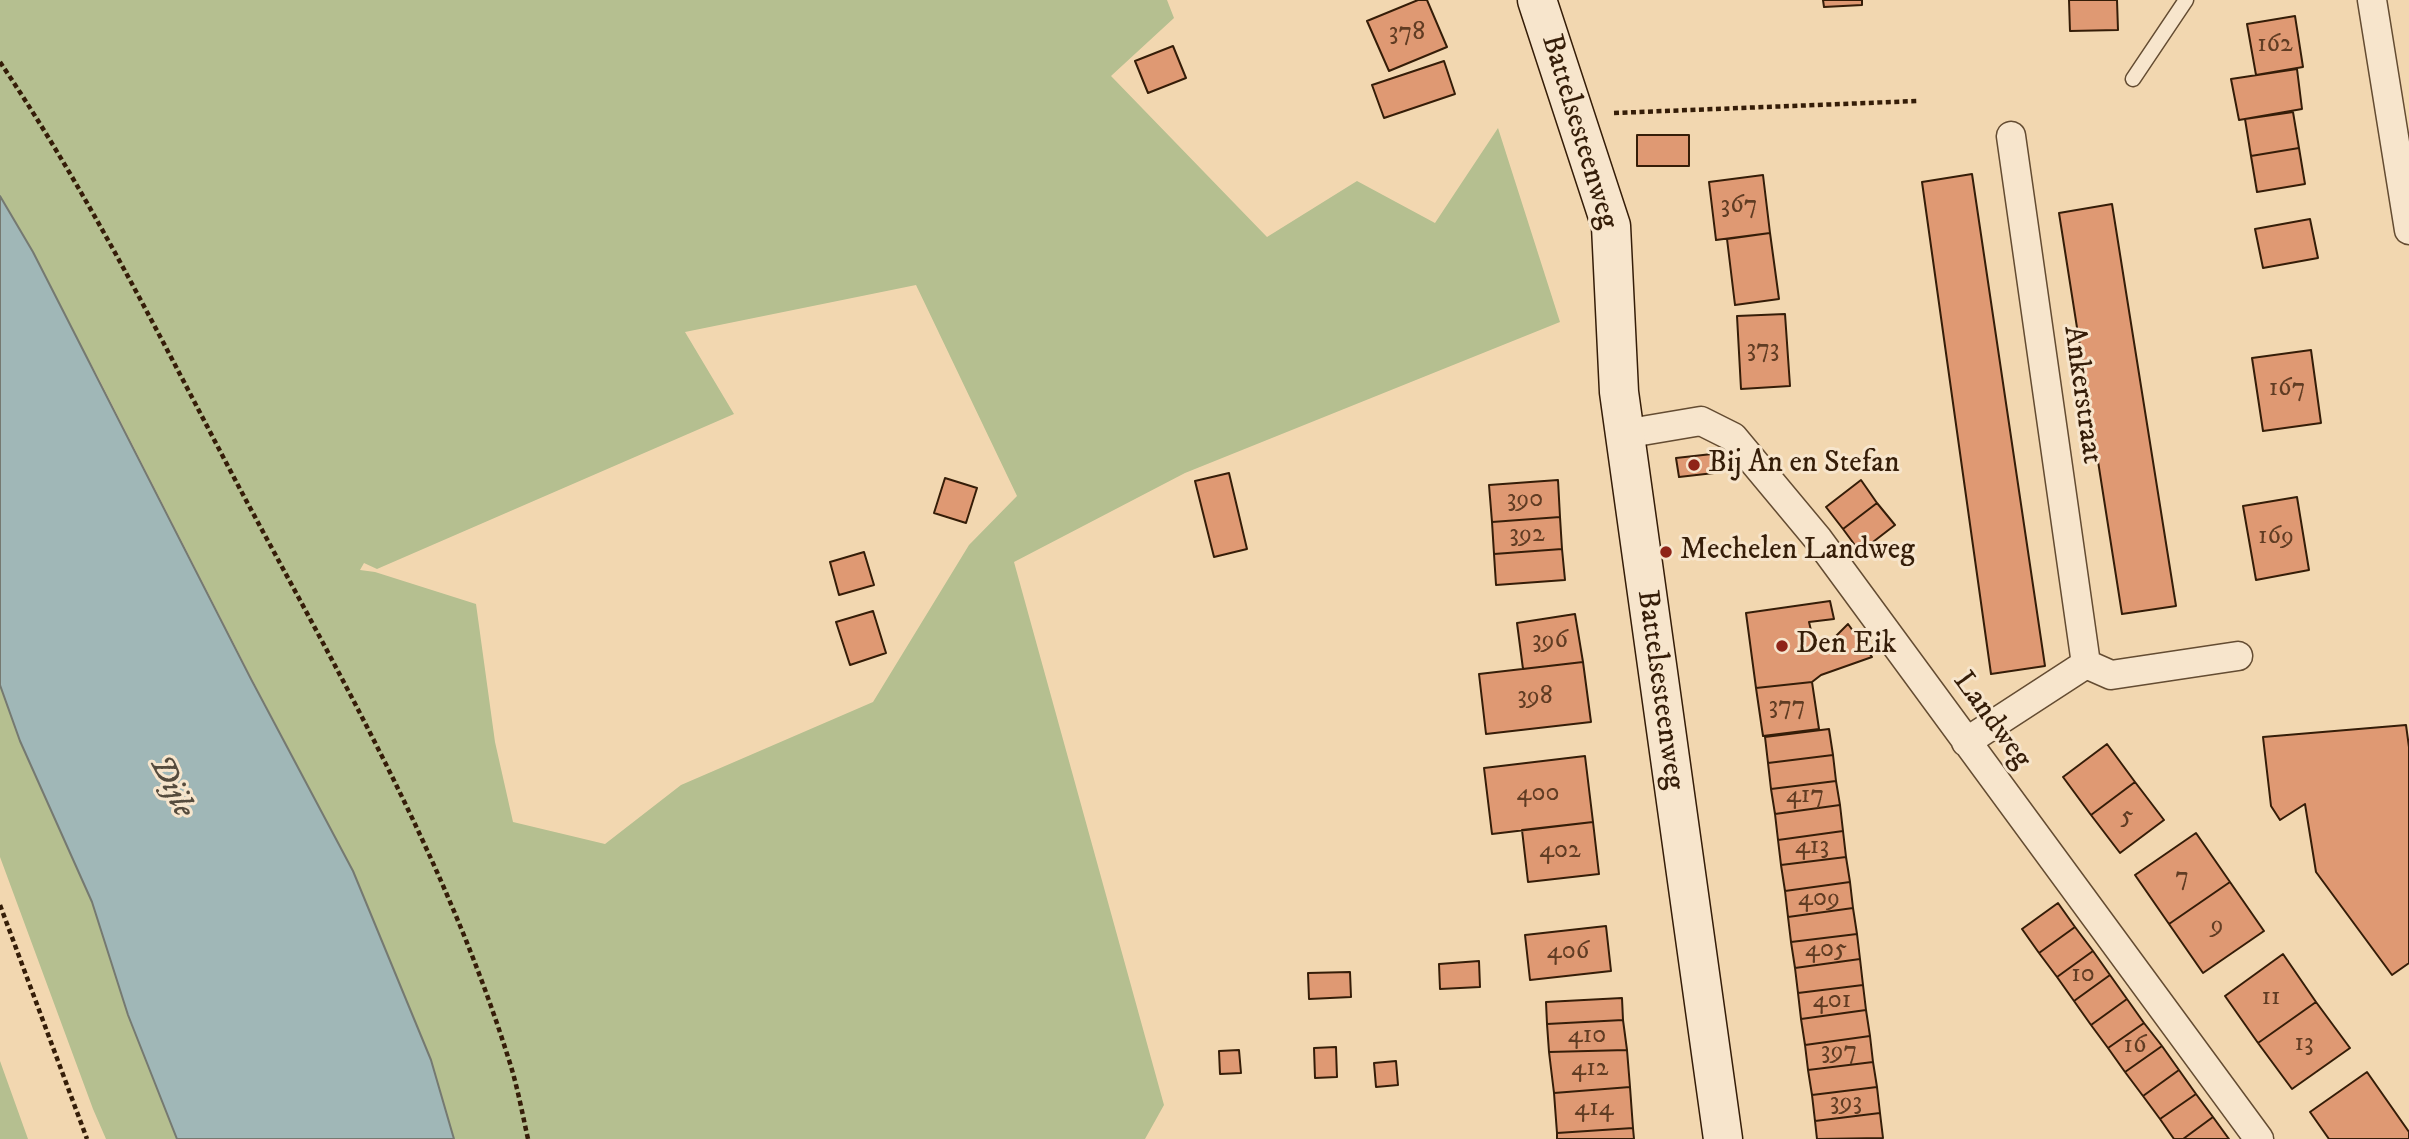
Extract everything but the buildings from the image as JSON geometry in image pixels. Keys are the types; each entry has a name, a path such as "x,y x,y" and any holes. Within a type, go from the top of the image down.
{"main road":[{"name":"Battelsesteenweg","path":"1537,0 1611,226 1619,392 1624,434 1723,1139"}],"street":[{"path":"2372,0 2409,230"},
{"name":"Ankerstraat","path":"2011,136 2086,664"},
{"name":"Landweg","path":"1624,434 1701,421 1733,437 1818,538 2259,1139"},
{"path":"1966,742 2086,664 2110,675 2238,656"}],"lane":[{"path":"2133,79 2186,0"}],"path":[{"path":"0,62 26,100 117,259 300,600 418,831 471,953 509,1059 528,1139"},
{"path":"1575,115 1917,101"},
{"path":"0,905 87,1139"}],"green space":[{"path":"0,0 1167,0 1174,18 1111,76 1267,237 1357,181 1435,223 1498,128 1560,322 1185,473 1014,562 1164,1105 1145,1139 453,1139 402,991 353,871 97,375 0,198","holes":["916,285 1017,496 969,545 873,702 681,785 605,844 513,822 495,742 476,604 375,572 360,570 364,563 377,569 734,414 685,332"]},
{"path":"0,685 20,741 92,902 128,1015 177,1139 106,1139 93,1109 0,857"},
{"path":"0,1061 28,1139 0,1139"}],"water":[{"name":"Dijle","path":"0,196 33,252 251,679 353,871 431,1060 454,1139 177,1139 128,1015 92,902 20,741 0,685"}],"place":[{"name":"Bij An en Stefan","path":"1694,465"},
{"name":"Mechelen Landweg","path":"1666,552"},
{"name":"Den Eik","path":"1782,646"}]}
